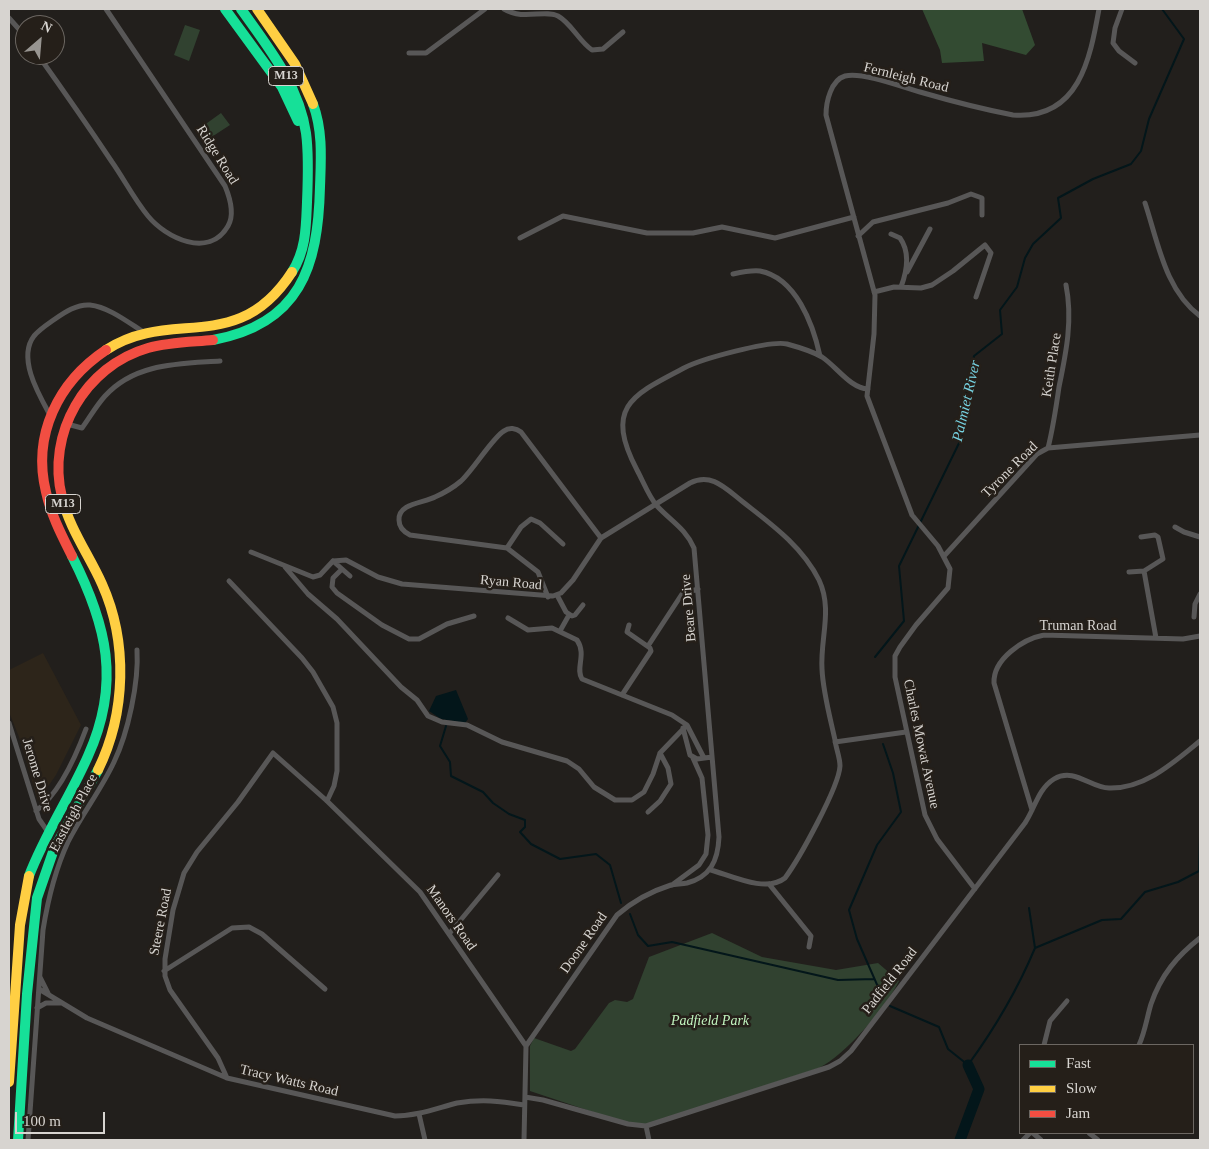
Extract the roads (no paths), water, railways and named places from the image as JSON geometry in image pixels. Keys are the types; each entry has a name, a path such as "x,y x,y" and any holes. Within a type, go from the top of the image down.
{"highway":[{"path":"226,9 282,87 298,121 306,153"},
{"name":"M13","path":"9,1082 23,902 34,861 94,747 104,710 107,680 105,645 97,609 51,514 43,483 41,455 50,415 66,387 88,363 109,348 146,334 230,323 253,311 274,295 296,264 305,240 306,135 296,96 270,52 241,9"},
{"name":"M13","path":"18,1140 33,929 39,892 55,847 104,759 116,718 120,678 119,652 103,587 66,512 59,488 59,448 66,423 93,382 125,356 149,348 217,339 246,332 280,311 300,288 316,251 320,129 306,84 257,9"}],"street":[{"name":"Ridge Road","path":"45,65 148,216 183,241 199,244 216,239 225,231 230,222 231,207 225,186 106,9"},
{"path":"409,53 426,52 485,9"},
{"path":"504,9 530,16 550,14 560,17 592,50 603,49 623,32"},
{"name":"Fernleigh Road","path":"868,389 875,325 874,292 826,115 828,98 839,79 849,76 877,80 1013,115 1026,116 1041,113 1060,102 1083,75 1089,58 1099,9"},
{"path":"1122,9 1113,43 1119,51 1135,63"},
{"path":"858,236 873,222 948,203 971,194 978,194 983,199 982,215"},
{"path":"1145,203 1173,285 1186,303 1200,316"},
{"path":"520,238 563,216 646,233 693,233 722,227 771,238 782,238 854,217"},
{"path":"901,287 930,229"},
{"path":"891,234 900,238 904,244 906,275"},
{"path":"874,292 901,287 921,288 932,285 985,245 991,253 990,262 976,297"},
{"path":"733,274 760,271 777,277 798,300 808,318 814,330 820,356"},
{"name":"Keith Place","path":"1048,448 1054,424 1069,333 1069,307 1066,285"},
{"path":"50,415 32,376 29,363 30,343 40,330 68,311 90,305 108,312 146,334"},
{"path":"711,870 768,884 780,882 789,872 828,800 840,768 822,670 826,603 817,577 805,559 777,529 712,480 696,480 656,505 623,441 624,418 631,402 640,392 699,360 773,344 786,343 820,356 859,388 868,389"},
{"path":"66,423 82,428 111,391 131,376 144,370 168,365 220,360"},
{"name":"Charles Mowat Avenue","path":"868,389 867,396 912,515 945,555 950,569 948,588 905,638 896,656 894,676 922,805 930,826 975,888"},
{"path":"548,597 538,572 507,548 410,535 402,529 399,518 400,513 409,506 435,497 460,482 473,469 501,433 512,428 522,432 601,538"},
{"name":"Tyrone Road","path":"945,555 1038,454 1048,448 1200,435"},
{"name":"Ryan Road","path":"333,562 346,560 378,577 402,584 548,597 558,594 573,580 601,538 656,505"},
{"name":"Beare Drive","path":"656,505 677,523 690,539 695,556 719,837 718,854 711,870"},
{"path":"507,548 529,520 540,523 563,544"},
{"path":"1175,527 1200,537"},
{"path":"1129,572 1144,571 1160,562 1163,557 1158,537 1155,535 1141,537"},
{"path":"251,552 313,577 320,575 333,562 350,576"},
{"path":"285,567 308,594 337,619 401,687 417,700 428,716 434,720 467,725 493,739 567,761 580,769 594,787 621,802 632,800 644,792 660,753 684,725"},
{"path":"341,570 332,580 332,586 337,593 402,637 419,639 447,624 474,616"},
{"path":"1144,571 1156,638"},
{"path":"229,581 313,672 333,707 337,723 338,764 334,786 327,801"},
{"path":"648,646 682,594 698,589"},
{"path":"558,594 570,615"},
{"path":"1194,617 1195,604 1200,594"},
{"path":"570,615 575,615 583,605"},
{"path":"560,631 570,615"},
{"path":"508,618 528,630 549,628 560,631 580,644 582,659 579,674 582,679 662,710 684,725 704,758"},
{"path":"622,695 650,653 648,646 627,633 630,625"},
{"name":"Truman Road","path":"1032,811 994,683 995,672 1000,663 1028,640 1044,635 1156,638 1200,636"},
{"name":"Eastleigh Place","path":"39,990 43,930 51,890 69,840 104,781 120,748 135,680 137,650"},
{"name":"Jerome Drive","path":"9,723 39,819 48,832"},
{"path":"671,885 699,865 706,854 708,834 702,778 693,758 687,750 684,725"},
{"path":"36,810 51,796 77,751 86,729"},
{"path":"835,742 906,732"},
{"name":"Padfield Road","path":"524,1097 543,1100 628,1124 646,1126 728,1101 820,1070 840,1061 851,1051 1025,823 1042,791 1058,777 1079,777 1109,788 1132,784 1163,770 1200,741"},
{"name":"Manors Road","path":"273,753 280,757 327,801 416,887 526,1046"},
{"name":"Steere Road","path":"227,1078 218,1058 170,990 164,971 173,910 184,873 197,852 238,802 273,753"},
{"path":"648,812 660,801 670,784 668,768 660,753"},
{"path":"693,758 712,756"},
{"name":"Doone Road","path":"526,1046 617,915 633,903 671,885 693,882 711,870"},
{"path":"449,934 498,875"},
{"path":"768,884 811,936 809,947"},
{"path":"164,971 236,927 254,929 325,989"},
{"path":"1139,1044 1151,1004 1164,976 1177,958 1200,938"},
{"path":"40,976 48,993"},
{"path":"28,1140 39,990"},
{"name":"Tracy Watts Road","path":"39,990 48,993 63,1004 104,1026 227,1078 384,1114 404,1116 487,1099 524,1105"},
{"path":"1044,1044 1050,1021 1067,1001"},
{"path":"37,1008 46,1002 63,1004"},
{"path":"524,1140 526,1046"},
{"path":"419,1114 425,1140"},
{"path":"646,1126 649,1140"},
{"path":"1028,1135 1033,1140"},
{"path":"1028,1135 1041,1140"}],"waterway":[{"name":"Palmiet River","path":"875,657 904,621 899,566 962,437 963,408 974,356 1002,334 1000,310 1017,287 1025,258 1033,244 1061,218 1058,198 1093,179 1131,164 1141,151 1149,119 1184,39 1162,9"},
{"path":"446,726 440,746 450,762 451,776 483,792 493,803 509,814 525,820 525,827 520,832 531,844 560,859 596,854 610,865 621,903"},
{"name":"Palmiet River","path":"882,996 857,939 849,910 877,845 901,812 893,773 883,744"},
{"path":"890,1006 939,1027 948,1049 968,1065 1005,1009 1035,948 1102,920 1121,919 1145,892 1178,882 1199,871 1200,837"},
{"path":"1029,908 1035,948"},
{"path":"630,914 638,935 648,946 672,942 838,980 874,979"},
{"name":"Palmiet River","path":"960,1140 979,1089 968,1065"}],"park label":[{"name":"Padfield Park","path":"710,1021"}]}
